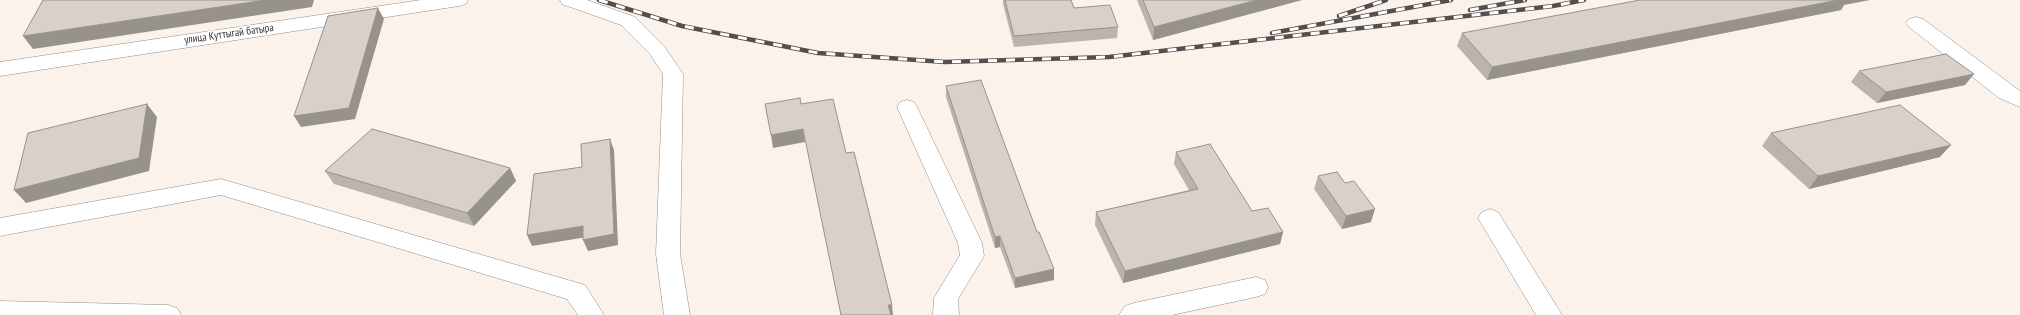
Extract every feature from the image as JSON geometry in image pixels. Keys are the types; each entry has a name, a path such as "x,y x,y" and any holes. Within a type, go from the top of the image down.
{"street":[{"name":"улица Куттыгай батыра","path":"0,69 459,0"},
{"path":"569,0 628,21 657,50 673,74 668,254 678,315"},
{"path":"1916,23 2006,93 2020,100"},
{"path":"907,107 970,243 972,256 946,298 946,315"},
{"path":"0,227 221,187 576,292 591,315"},
{"path":"1490,218 1549,315"},
{"path":"1132,315 1134,313 1256,288"},
{"path":"0,311 168,315"}],"building":[{"path":"43,0 266,0 23,36"},
{"path":"1005,0 1071,0 1074,8 1110,5 1118,27 1014,36"},
{"path":"1143,0 1257,0 1154,27"},
{"path":"1640,0 1838,0 1492,67 1462,33"},
{"path":"378,8 349,108 294,116 328,16"},
{"path":"1946,54 1974,74 1886,92 1859,71"},
{"path":"981,80 1037,232 1039,232 1054,269 1015,278 1000,236 995,237 946,86"},
{"path":"800,98 801,104 833,99 846,153 854,152 892,305 888,305 891,315 841,315 803,129 771,135 765,104"},
{"path":"147,104 139,158 14,190 28,133"},
{"path":"1900,105 1951,145 1818,176 1771,133"},
{"path":"372,129 510,168 467,213 325,171"},
{"path":"610,139 614,234 583,240 583,226 527,235 534,174 582,167 581,144"},
{"path":"1210,144 1252,211 1268,208 1283,232 1125,271 1096,212 1198,189 1176,152"},
{"path":"1337,172 1345,183 1354,181 1375,209 1346,216 1318,176"}],"railway":[{"path":"599,0 682,26 818,53 945,62 1109,57 1553,6 1584,0"},
{"path":"1339,16 1386,0"},
{"path":"1272,33 1451,0"},
{"path":"1470,10 1525,0"}]}
